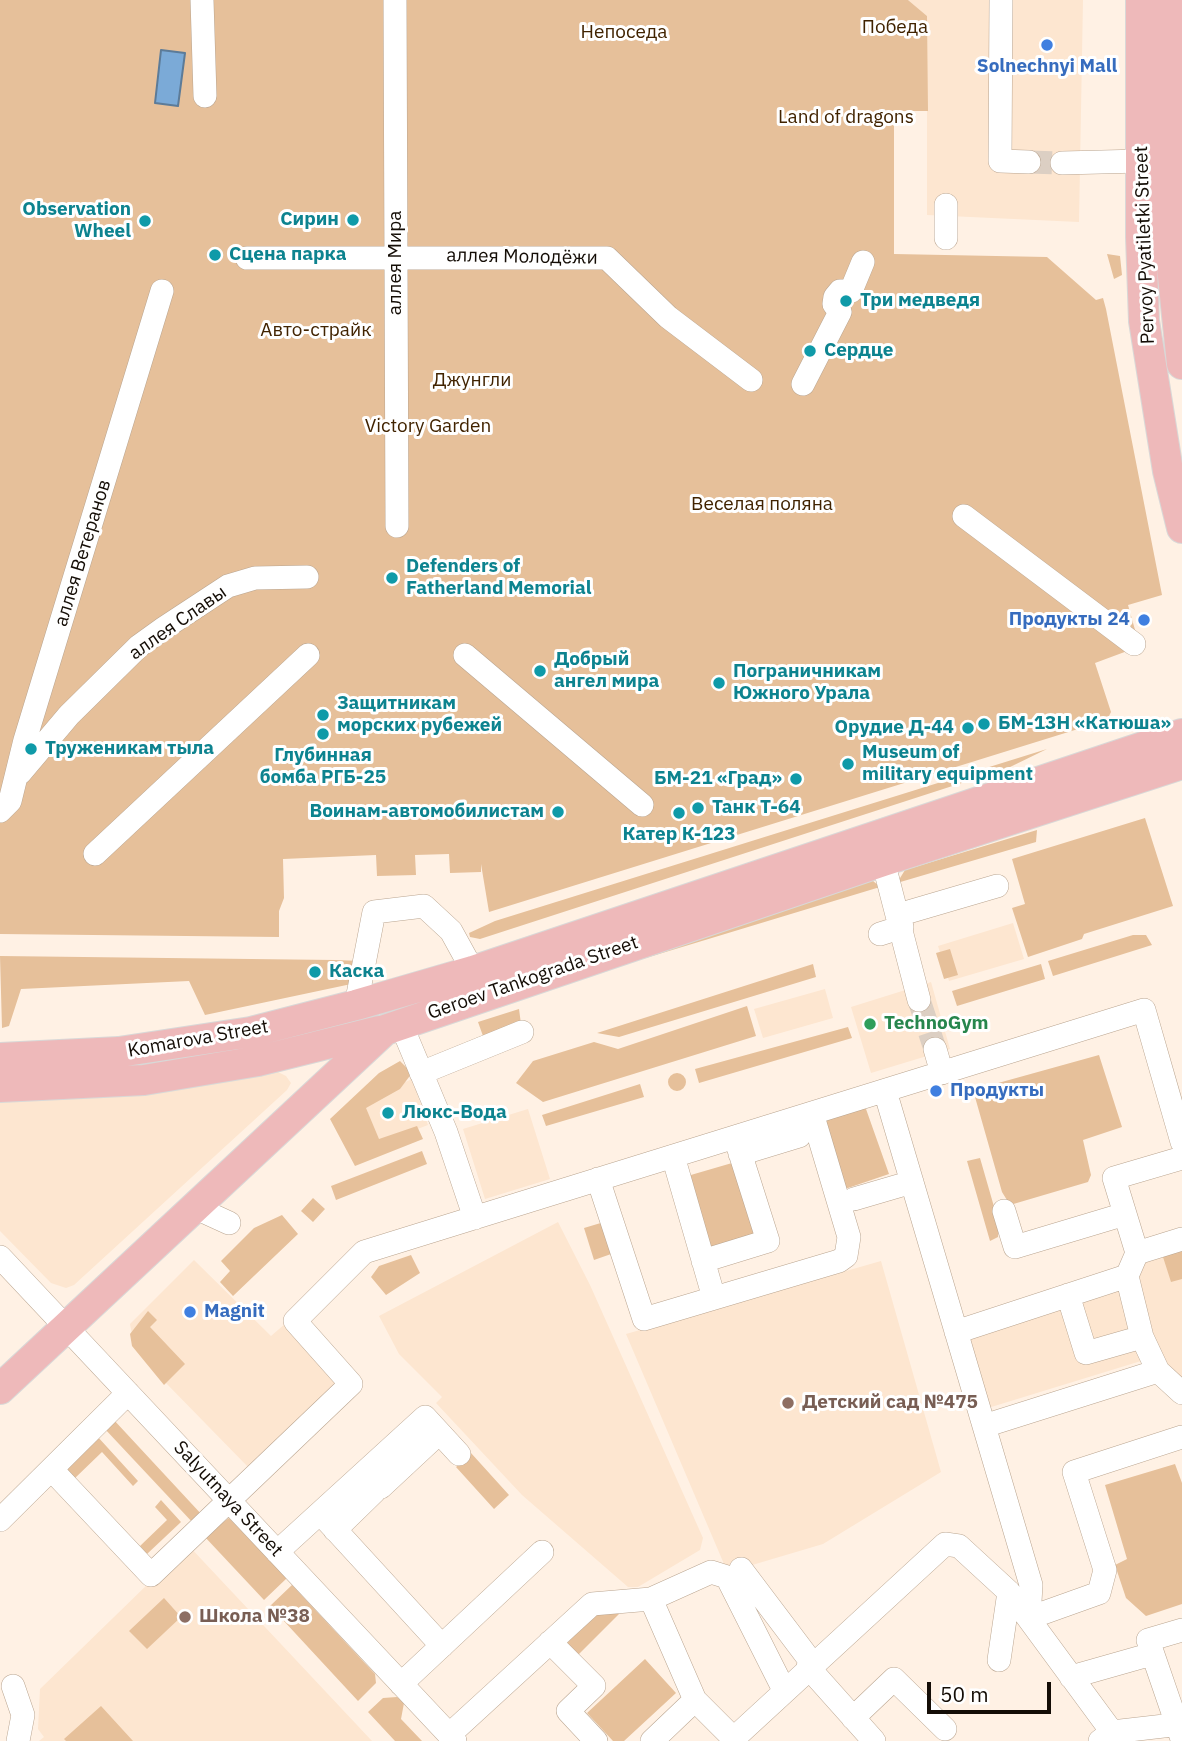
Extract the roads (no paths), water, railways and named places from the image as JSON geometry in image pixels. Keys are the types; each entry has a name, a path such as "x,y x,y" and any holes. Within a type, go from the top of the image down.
{"main road":[{"name":"Pervoy Pyatiletki Street","path":"1141,0 1144,321 1152,380 1182,528"},
{"name":"Pervoy Pyatiletki Street","path":"1169,0 1177,152 1171,257 1182,364"},
{"name":"Geroev Tankograda Street","path":"392,995 473,971 1182,734"},
{"name":"Geroev Tankograda Street","path":"0,1388 393,1027 883,861 1182,764"},
{"path":"392,995 393,1027"},
{"name":"Komarova Street","path":"0,1058 132,1050 251,1032 392,995"},
{"name":"Komarova Street","path":"0,1087 144,1080 258,1061 393,1027"}],"street":[{"path":"202,0 205,96"},
{"name":"аллея Мира","path":"395,0 397,526"},
{"path":"1001,0 1000,161 1029,162"},
{"path":"1062,163 1141,161"},
{"path":"946,205 946,238"},
{"name":"аллея Молодёжи","path":"247,258 607,258 678,326 751,380"},
{"path":"803,384 840,312 834,304 835,297 840,291 851,291 863,262"},
{"name":"аллея Ветеранов","path":"0,811 10,802 162,291"},
{"path":"964,516 1134,644"},
{"name":"аллея Славы","path":"15,778 69,715 139,646 164,628 228,586 255,578 307,577"},
{"path":"95,854 308,655"},
{"path":"466,655 642,805"},
{"path":"883,861 919,999"},
{"path":"880,934 900,921 997,886"},
{"path":"356,1005 374,912 424,906 450,930 473,971"},
{"path":"738,1146 812,1113 1144,1010 1182,1142"},
{"path":"393,1027 421,1073 446,1132 475,1218"},
{"path":"421,1073 522,1032"},
{"path":"935,1049 942,1073"},
{"path":"885,1091 1031,1585 1029,1618"},
{"path":"598,1180 644,1319 839,1261 846,1256 849,1237 812,1113"},
{"path":"52,1470 151,1575 351,1384 295,1321 364,1252 673,1156 799,1136"},
{"path":"703,1261 768,1241 738,1146"},
{"path":"673,1156 715,1298"},
{"path":"1182,1158 1114,1178 1137,1253 1127,1276 1142,1337 1158,1371 1182,1393"},
{"path":"853,1199 912,1182"},
{"path":"194,1207 229,1223"},
{"path":"1004,1211 1015,1247 1125,1214"},
{"path":"1137,1253 1182,1239"},
{"name":"Salyutnaya Street","path":"0,1257 452,1738"},
{"path":"956,1332 1127,1276"},
{"path":"1068,1295 1086,1353 1142,1337"},
{"path":"984,1426 1158,1371"},
{"path":"0,1520 128,1393"},
{"path":"327,1522 425,1417 458,1454"},
{"path":"278,1552 378,1489 439,1433"},
{"path":"1029,1618 1099,1593 1105,1570 1074,1472 1182,1437"},
{"path":"327,1522 442,1646"},
{"path":"651,1599 695,1700 733,1740 810,1665 945,1544 958,1546 1009,1592 1072,1677 1106,1737 1180,1730 1148,1640 1182,1630"},
{"path":"401,1684 542,1552"},
{"path":"452,1738 592,1604 651,1599 711,1572 740,1577 874,1741"},
{"path":"740,1577 784,1690"},
{"path":"999,1660 1009,1592"},
{"path":"550,1642 594,1686 568,1711 596,1741"},
{"path":"1072,1677 1153,1654"},
{"path":"853,1718 894,1679 945,1729"},
{"path":"13,1686 23,1715 18,1741"},
{"path":"652,1741 695,1700"}],"water":[{"path":"161,50 185,53 178,106 155,103"}],"tunnel":[{"path":"1029,162 1062,163"},
{"path":"919,1000 935,1049"}],"place":[{"name":"Solnechnyi Mall","path":"1047,45"},
{"name":"Сирин","path":"353,220"},
{"name":"Observation Wheel","path":"145,221"},
{"name":"Сцена парка","path":"215,255"},
{"name":"Три медведя","path":"846,301"},
{"name":"Сердце","path":"810,351"},
{"name":"Defenders of Fatherland Memorial","path":"392,578"},
{"name":"Продукты 24","path":"1144,620"},
{"name":"Добрый ангел мира","path":"540,671"},
{"name":"Пограничникам Южного Урала","path":"719,683"},
{"name":"Защитникам морских рубежей","path":"323,715"},
{"name":"БМ-13Н «Катюша»","path":"984,724"},
{"name":"Орудие Д-44","path":"968,728"},
{"name":"Глубинная бомба РГБ-25","path":"323,734"},
{"name":"Труженикам тыла","path":"31,749"},
{"name":"Museum of military equipment","path":"848,764"},
{"name":"БМ-21 «Град»","path":"796,779"},
{"name":"Танк Т-64","path":"698,808"},
{"name":"Воинам-автомобилистам","path":"558,812"},
{"name":"Катер К-123","path":"679,813"},
{"name":"Каска","path":"315,972"},
{"name":"TechnoGym","path":"870,1024"},
{"name":"Продукты","path":"936,1091"},
{"name":"Люкс-Вода","path":"388,1113"},
{"name":"Magnit","path":"190,1312"},
{"name":"Детский сад №475","path":"788,1403"},
{"name":"Школа №38","path":"185,1617"}],"park label":[{"name":"Победа","path":"895,28"},
{"name":"Непоседа","path":"624,33"},
{"name":"Land of dragons","path":"846,118"},
{"name":"Авто-страйк","path":"316,331"},
{"name":"Джунгли","path":"472,381"},
{"name":"Victory Garden","path":"428,427"},
{"name":"Веселая поляна","path":"762,505"}]}
